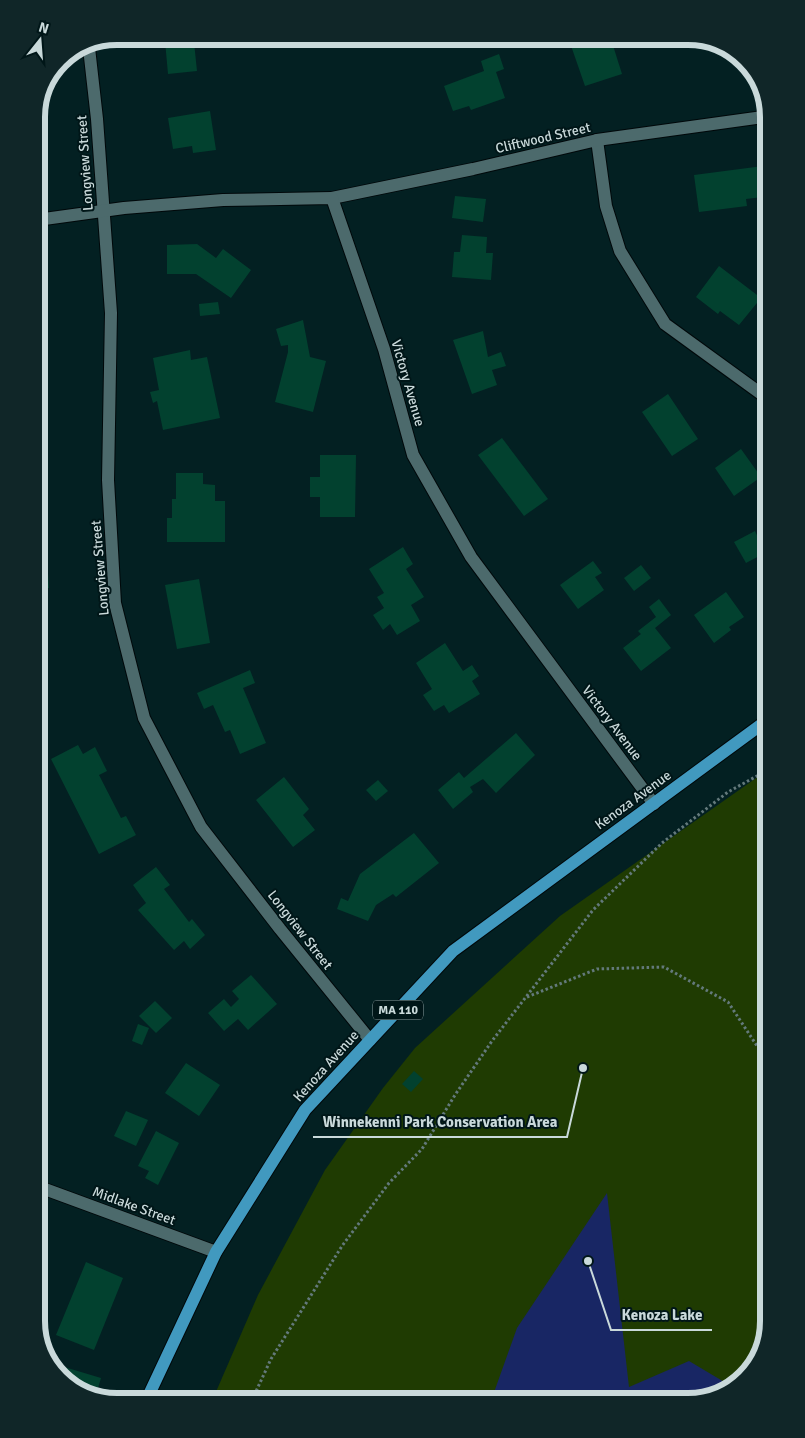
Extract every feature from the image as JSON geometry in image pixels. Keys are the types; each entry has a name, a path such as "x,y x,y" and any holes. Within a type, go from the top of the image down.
{"main road":[{"name":"Kenoza Avenue","path":"150,1393 216,1252 305,1110 453,951 760,725"}],"street":[{"name":"Longview Street","path":"89,50 98,119 111,313 108,480 116,603 144,718 201,826 280,929 370,1040"},
{"name":"Cliftwood Street","path":"332,198 473,169 597,140 760,117"},
{"path":"597,140 606,206 620,251 666,324 760,393"},
{"path":"45,219 104,210 223,200 332,198"},
{"name":"Victory Avenue","path":"332,198 384,349 413,455 471,557 654,804"},
{"name":"Midlake Street","path":"45,1189 216,1252"}],"path":[{"path":"255,1393 271,1359 342,1246 389,1183 422,1149 455,1094 492,1041 593,910 662,843 728,792 760,774"},
{"path":"527,997 597,969 664,967 728,1002 760,1050"}],"green space":[{"path":"760,775 760,1322 756,1344 748,1361 736,1375 716,1388 688,1393 215,1393 258,1295 325,1170 383,1088 415,1048 560,916"}],"shaded area":[{"path":"607,1193 629,1387 689,1361 725,1382 716,1388 688,1393 494,1393 517,1328"}],"building":[{"path":"165,45 194,45 197,71 168,74"},
{"path":"571,45 613,45 622,74 585,86"},
{"path":"499,54 504,69 496,72 505,98 471,110 469,106 453,111 444,86 484,71 481,61"},
{"path":"210,111 216,150 193,153 192,146 173,149 168,118"},
{"path":"760,166 760,197 746,199 747,206 699,212 694,175"},
{"path":"455,196 486,199 483,222 452,218"},
{"path":"462,235 487,237 486,253 493,253 491,280 452,277 454,252 460,252"},
{"path":"197,244 216,258 223,249 251,270 231,298 196,274 167,274 167,245"},
{"path":"719,266 760,297 760,299 739,325 720,311 718,314 696,297"},
{"path":"218,302 220,314 200,316 199,304"},
{"path":"303,320 310,357 326,361 313,412 275,402 288,352 288,345 281,346 276,329"},
{"path":"483,331 488,357 501,352 506,366 492,370 497,385 472,394 453,340"},
{"path":"190,350 191,360 207,357 220,418 163,430 157,401 153,403 150,392 159,390 153,358"},
{"path":"668,394 698,439 672,456 642,412"},
{"path":"45,432 47,432 45,461"},
{"path":"502,438 548,499 524,516 478,455"},
{"path":"741,449 760,478 734,496 715,468"},
{"path":"320,455 356,455 355,517 320,517 320,497 310,497 310,477 320,477"},
{"path":"176,473 203,473 203,484 215,485 215,501 225,501 225,542 167,542 167,518 172,518 172,499 176,499"},
{"path":"755,531 760,542 760,556 746,563 734,542"},
{"path":"45,544 46,544 49,588 45,588"},
{"path":"403,547 413,564 406,569 424,597 411,605 420,621 397,635 390,624 383,630 373,615 384,608 377,597 384,593 369,569"},
{"path":"593,561 602,573 595,577 604,590 578,609 560,585"},
{"path":"641,565 651,578 634,591 624,578"},
{"path":"199,579 210,643 177,649 165,585"},
{"path":"726,592 744,617 729,627 731,630 714,643 694,615"},
{"path":"659,599 671,615 655,628 671,648 641,671 623,648 641,634 638,631 656,617 649,607"},
{"path":"445,643 463,671 472,665 479,676 472,681 480,694 449,713 444,705 434,711 423,695 432,689 416,663"},
{"path":"250,670 255,683 243,688 266,743 240,754 230,730 225,732 213,705 204,709 197,693"},
{"path":"516,733 535,755 496,793 483,779 470,787 473,792 453,809 438,790 459,772 464,778"},
{"path":"78,745 83,754 95,747 107,771 99,775 121,818 126,816 136,835 99,854 51,759"},
{"path":"284,777 309,809 303,815 315,830 293,847 256,800"},
{"path":"378,780 388,791 376,801 366,790"},
{"path":"414,833 439,863 396,897 393,894 376,905 368,921 337,909 341,898 348,901 360,874"},
{"path":"156,867 170,885 164,889 189,922 192,919 205,935 190,949 184,941 174,950 138,910 146,903 133,885"},
{"path":"251,975 277,1004 248,1030 238,1019 224,1031 208,1013 224,999 231,1007 239,999 232,991"},
{"path":"155,1001 172,1018 156,1033 139,1016"},
{"path":"138,1024 149,1028 142,1045 132,1041"},
{"path":"186,1063 220,1085 199,1116 165,1093"},
{"path":"414,1071 423,1079 411,1092 402,1084"},
{"path":"126,1111 148,1120 136,1146 114,1136"},
{"path":"156,1131 179,1143 158,1185 145,1178 149,1171 138,1166"},
{"path":"86,1262 123,1278 94,1350 56,1335"},
{"path":"61,1366 101,1378 97,1390 73,1378"}],"place":[{"name":"Winnekenni Park Conservation Area","path":"583,1068"},
{"name":"Kenoza Lake","path":"588,1261"}]}
